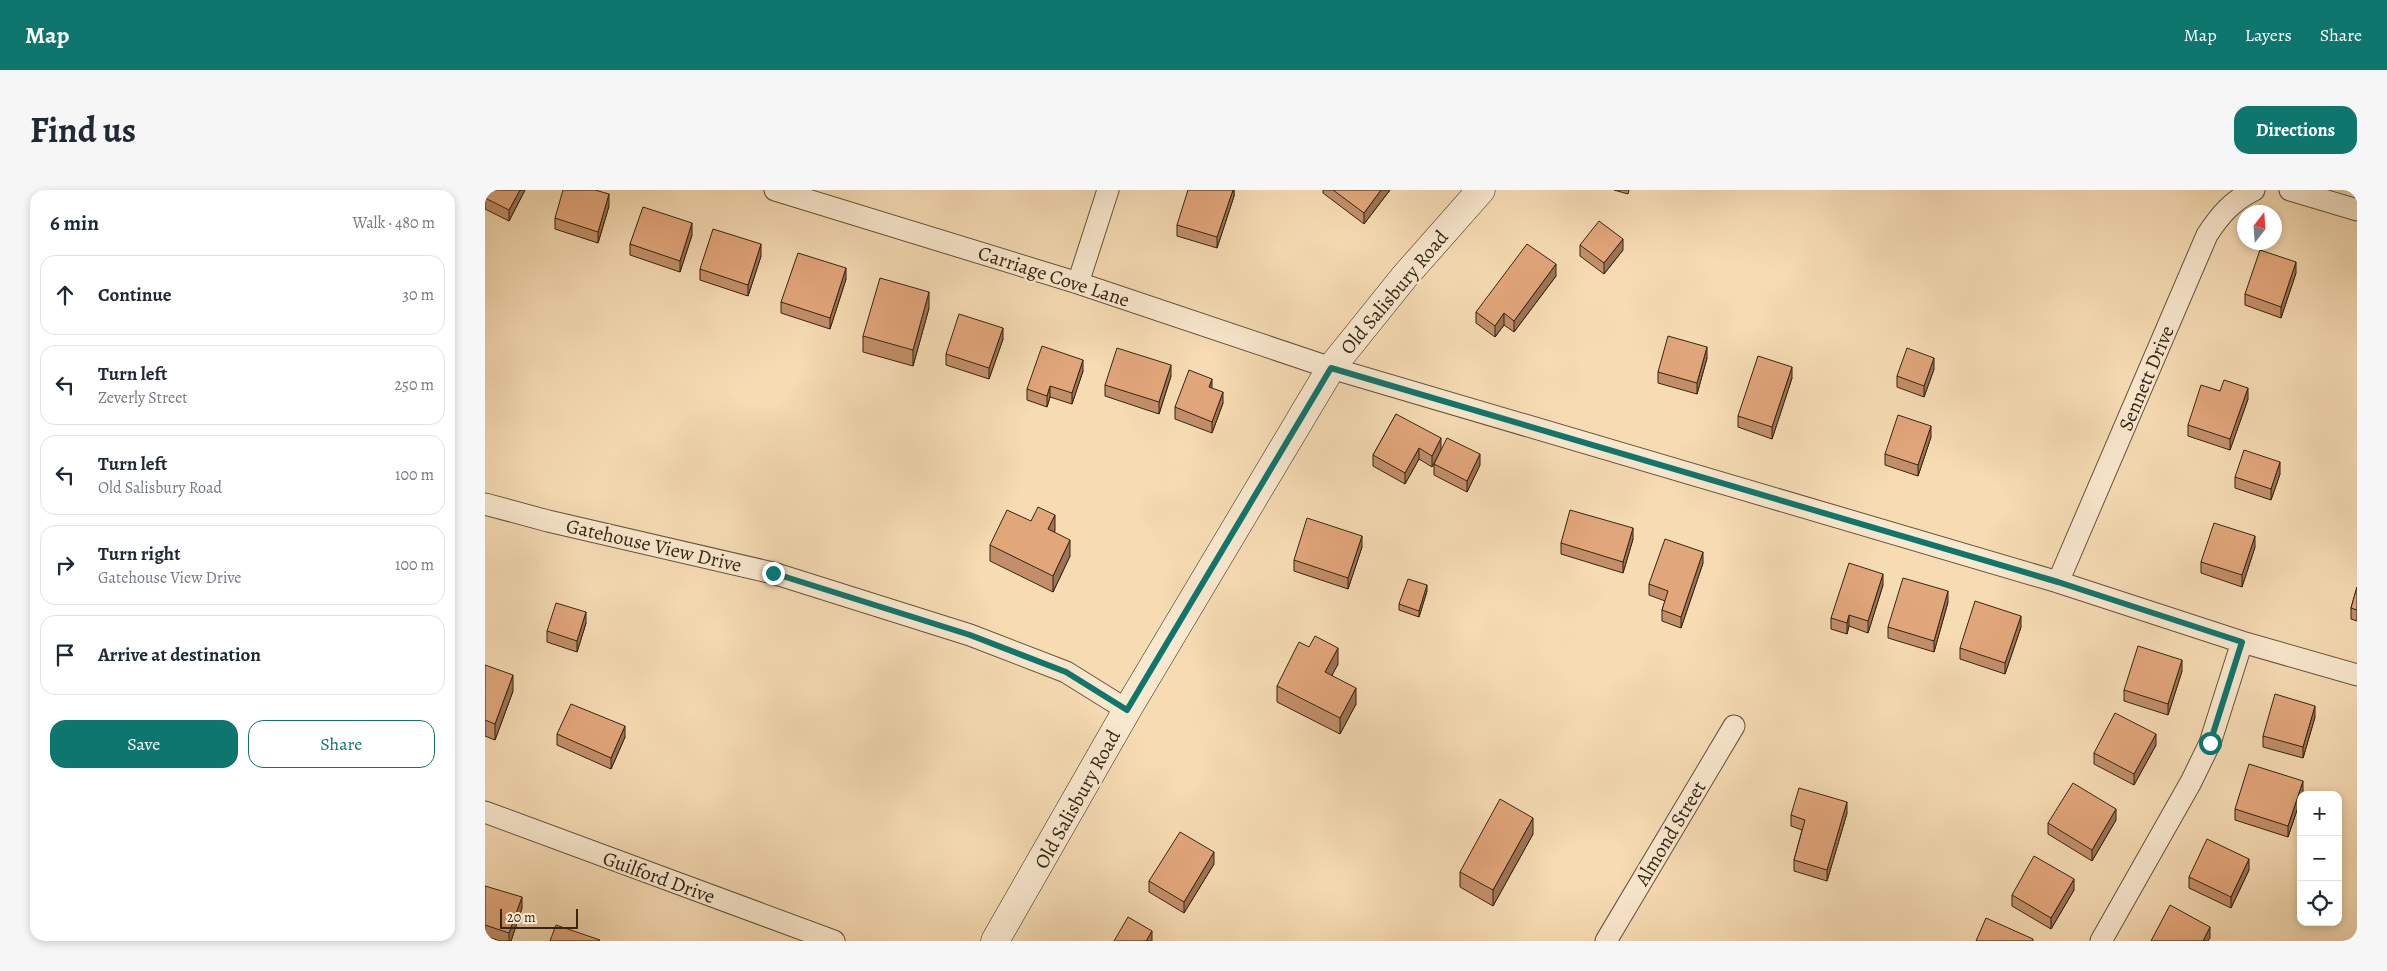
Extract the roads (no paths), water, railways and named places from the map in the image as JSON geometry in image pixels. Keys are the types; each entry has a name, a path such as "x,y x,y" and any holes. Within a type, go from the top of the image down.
{"main road":[{"name":"Old Salisbury Road","path":"995,941 1127,710 1331,368 1405,276 1481,190"}],"street":[{"name":"Carriage Cove Lane","path":"775,190 1078,283 1331,368 2058,582 2242,642 2357,675"},
{"path":"1078,283 1108,190"},
{"name":"Sennett Drive","path":"2058,582 2207,235 2222,212 2241,197 2254,190"},
{"path":"2290,190 2357,210"},
{"name":"Gatehouse View Drive","path":"485,504 548,521 773,573 970,635 1066,672 1127,710"},
{"path":"2101,941 2191,782 2210,743 2242,642"},
{"name":"Almond Street","path":"1607,941 1733,726"},
{"name":"Guilford Drive","path":"485,812 834,941"}]}
